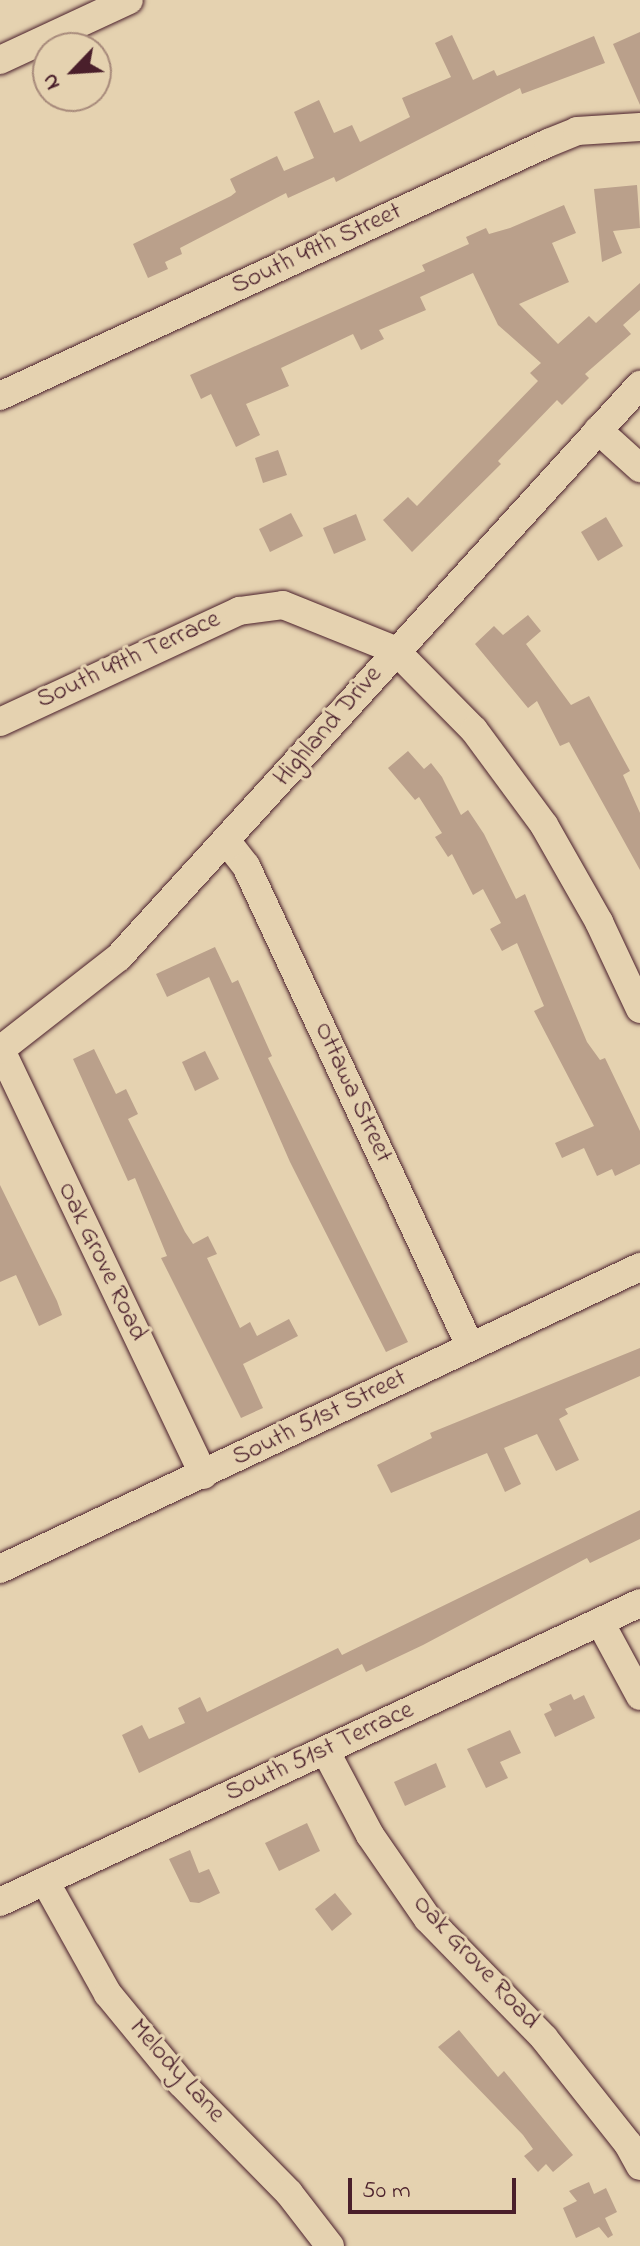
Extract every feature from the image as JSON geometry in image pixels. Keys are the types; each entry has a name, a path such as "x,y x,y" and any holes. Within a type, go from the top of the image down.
{"street":[{"path":"0,60 129,0"},
{"name":"South 49th Street","path":"0,396 548,143 577,131 640,127"},
{"name":"Highland Drive","path":"0,1049 119,957 228,843 395,650 640,385"},
{"path":"598,430 640,468"},
{"name":"South 49th Terrace","path":"0,722 239,611 283,605 395,650"},
{"path":"395,650 474,730 544,825 599,922 640,1009"},
{"name":"Ottawa Street","path":"228,843 246,866 470,1346"},
{"name":"Oak Grove Road","path":"0,1049 204,1475"},
{"name":"South 51st Street","path":"0,1569 640,1267"},
{"name":"South 51st Terrace","path":"0,1902 640,1603"},
{"path":"600,1622 640,1696"},
{"name":"Oak Grove Road","path":"325,1750 370,1835 428,1919 544,2038 628,2144 640,2166"},
{"name":"Melody Lane","path":"45,1881 108,1994 181,2083 289,2193 330,2246"}],"building":[{"path":"640,32 640,105 613,44"},
{"path":"452,35 473,80 494,70 497,76 594,36 605,63 522,94 520,88 336,182 334,177 288,198 286,193 180,248 182,254 165,262 168,269 148,278 133,244 231,196 236,192 230,179 277,156 284,171 314,158 294,112 319,100 334,133 352,125 360,142 410,117 402,98 451,77 435,43"},
{"path":"637,185 640,228 613,231 622,253 602,262 594,189"},
{"path":"564,205 576,233 552,243 569,282 519,304 558,344 589,316 596,323 640,283 640,310 623,325 631,334 585,374 589,378 562,405 557,400 498,461 501,464 412,552 383,520 408,497 417,506 538,381 530,373 541,363 498,325 473,273 420,297 426,310 379,330 384,339 361,350 353,334 281,368 289,386 246,404 260,435 236,447 211,394 201,399 190,375 425,271 422,265 469,244 466,237 486,228 489,234 510,228"},
{"path":"278,450 287,475 263,483 255,458"},
{"path":"291,513 303,536 270,552 259,529"},
{"path":"356,514 366,540 334,554 323,528"},
{"path":"606,517 623,546 598,561 581,532"},
{"path":"528,615 541,631 526,644 571,705 589,696 630,771 623,775 640,813 640,870 569,742 560,746 537,701 528,708 475,644 494,626 503,635"},
{"path":"408,751 424,769 431,763 442,777 461,815 468,810 484,834 516,899 525,894 587,1042 600,1060 605,1058 640,1131 640,1164 615,1176 612,1169 597,1176 584,1148 562,1158 555,1143 594,1126 534,1011 544,1006 517,943 502,951 490,929 501,923 483,889 473,895 452,854 448,857 435,837 442,833 419,797 415,800 388,768"},
{"path":"215,947 232,983 238,980 272,1056 268,1058 408,1342 386,1352 290,1162 209,977 167,997 156,974"},
{"path":"94,1049 116,1094 126,1089 138,1114 128,1119 185,1232 193,1244 208,1236 217,1254 207,1258 240,1328 250,1322 257,1336 289,1319 298,1336 243,1364 263,1408 241,1418 161,1258 167,1256 135,1178 128,1181 73,1059"},
{"path":"205,1051 219,1079 195,1091 182,1062"},
{"path":"0,1185 62,1315 39,1326 16,1275 0,1282"},
{"path":"640,1348 640,1376 565,1409 568,1414 559,1419 579,1460 556,1471 537,1434 504,1448 521,1484 505,1492 487,1453 391,1493 377,1465 432,1438 430,1433"},
{"path":"640,1510 640,1539 590,1563 587,1558 423,1645 366,1672 362,1664 139,1773 122,1735 142,1725 149,1739 185,1723 178,1708 200,1697 207,1712 338,1648 342,1655"},
{"path":"571,1694 574,1700 584,1695 595,1718 555,1737 544,1714 552,1710 549,1704"},
{"path":"510,1730 521,1753 500,1762 508,1778 486,1788 467,1749"},
{"path":"436,1763 446,1787 405,1806 394,1782"},
{"path":"307,1823 320,1851 279,1871 265,1843"},
{"path":"190,1850 199,1873 209,1869 220,1893 199,1903 190,1902 169,1859"},
{"path":"335,1893 352,1914 332,1931 315,1909"},
{"path":"459,2030 498,2077 504,2071 573,2155 553,2172 546,2164 538,2172 524,2156 533,2149 523,2135 438,2047"},
{"path":"589,2182 594,2194 606,2188 617,2212 605,2218 613,2235 608,2238 599,2227 576,2238 563,2208 577,2201 569,2191"}]}
